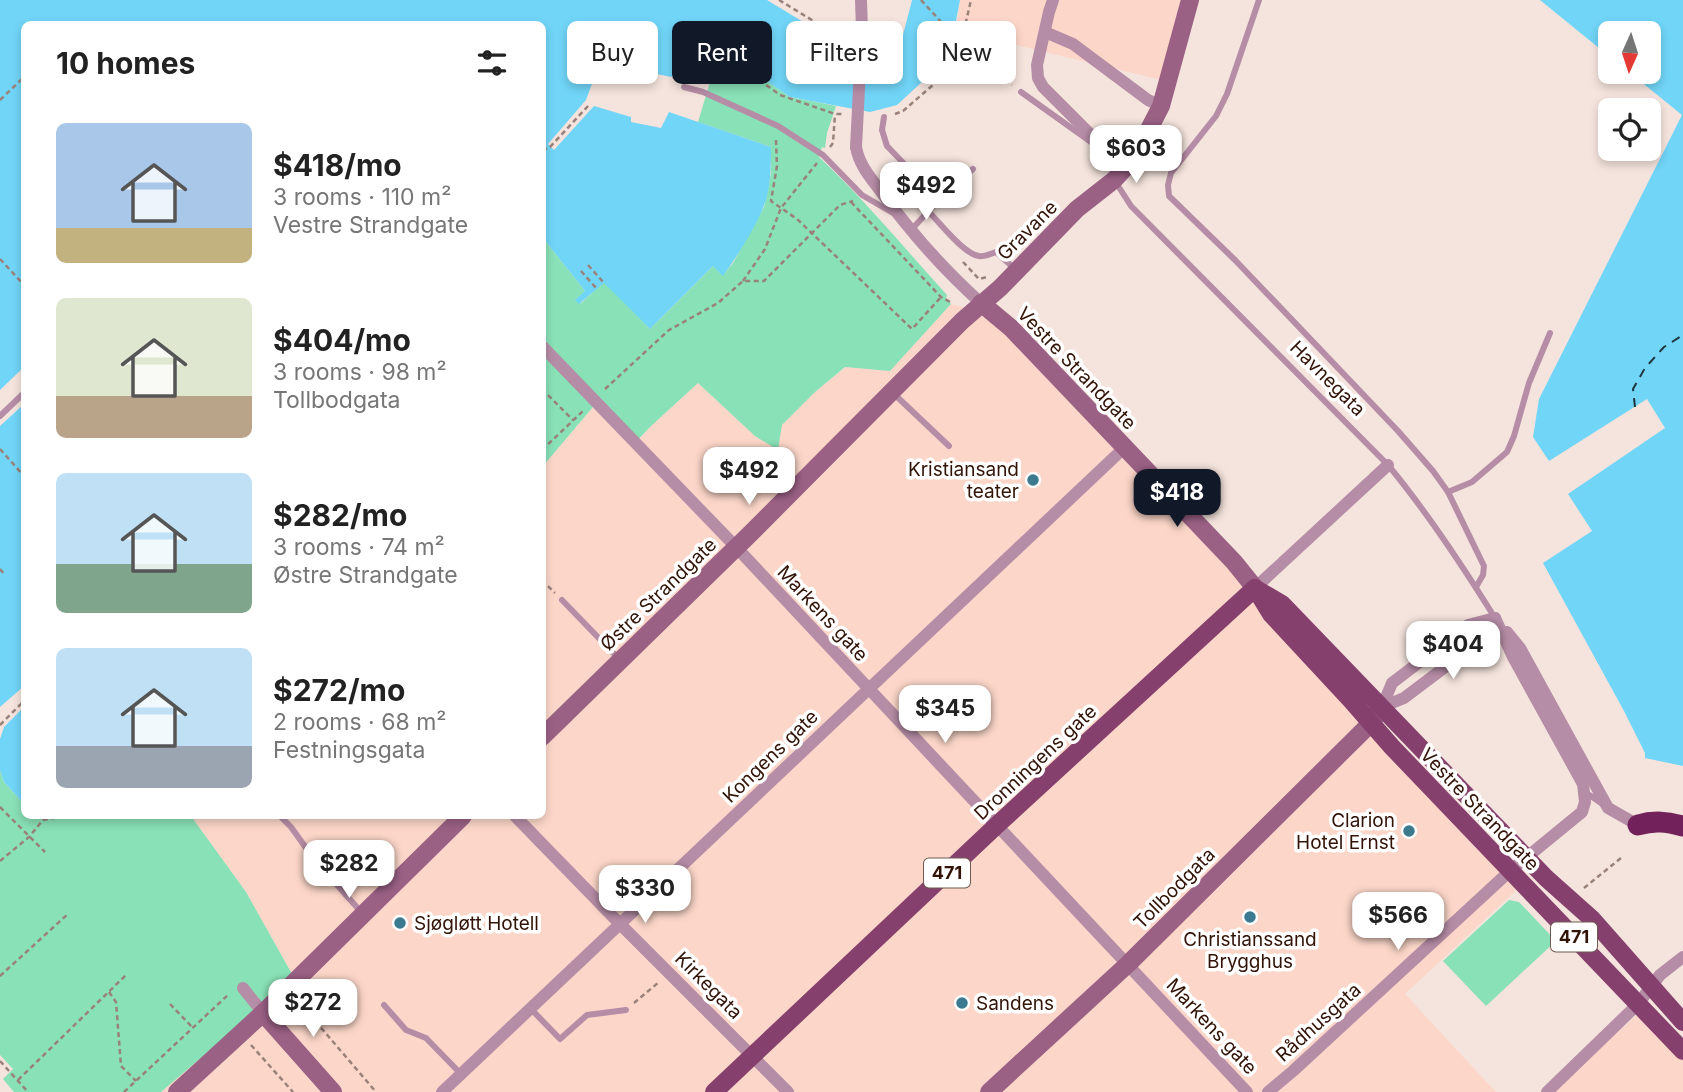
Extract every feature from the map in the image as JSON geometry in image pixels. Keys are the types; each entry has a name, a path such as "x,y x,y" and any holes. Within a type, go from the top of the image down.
{"highway":[{"path":"1638,825 1665,821 1683,826"}],"main road":[{"name":"Vestre Strandgate","path":"1255,588 1282,604 1526,858 1591,919 1683,1022"},
{"name":"Vestre Strandgate","path":"1255,588 1271,614 1392,747 1683,1051"},
{"name":"Dronningens gate","path":"714,1092 997,825 1255,588"}],"street":[{"path":"861,0 856,147 862,164 899,216 981,303"},
{"path":"1053,0 1037,65 1038,78 1042,87 1115,159 1120,173"},
{"name":"Gravane","path":"981,303 1000,288 1077,209 1120,173 1144,139 1161,106 1190,0"},
{"path":"1045,32 1073,44 1148,100 1161,106"},
{"name":"Østre Strandgate","path":"546,733 981,303"},
{"name":"Vestre Strandgate","path":"981,303 1011,328 1234,562 1255,588"},
{"name":"Markens gate","path":"546,350 736,547 1247,1092"},
{"name":"Kongens gate","path":"442,1092 1125,447"},
{"name":"Dronningens gate","path":"1255,588 1388,466"},
{"name":"Tollbodgata","path":"1382,707 1404,698 1477,643 1495,618"},
{"name":"Tollbodgata","path":"989,1092 1128,964 1371,723 1382,707 1392,683 1468,625 1495,618"},
{"name":"Havnegata","path":"1495,618 1585,792"},
{"name":"Havnegata","path":"1495,618 1520,648 1608,808"},
{"name":"Rådhusgata","path":"1268,1092 1511,870 1582,812 1585,792"},
{"path":"1608,808 1638,825"},
{"path":"177,1092 263,1013 460,819"},
{"name":"Kirkegata","path":"518,819 788,1092"},
{"path":"1547,1092 1638,1004 1660,975 1683,957"},
{"path":"237,990 263,1013 333,1092"}],"lane":[{"path":"1259,0 1227,94 1216,116 1171,173 1169,196 1235,260 1433,471 1448,492 1484,566 1483,575 1476,587"},
{"path":"684,87 703,92 778,126 823,155 862,195 899,216"},
{"name":"Havnegata","path":"1021,92 1120,173 1131,206 1388,466 1411,493 1495,618"},
{"path":"884,117 882,130 887,146 939,201"},
{"path":"911,230 973,169"},
{"path":"929,212 967,250 978,256 996,252 1016,271"},
{"path":"1448,492 1472,482 1507,452 1529,383 1550,332"},
{"path":"892,391 948,446"},
{"path":"0,416 21,396"},
{"path":"562,600 620,660"},
{"path":"1585,792 1608,808"},
{"path":"283,819 363,914"},
{"path":"384,1005 406,1030 426,1038 461,1074"},
{"path":"531,1009 560,1039 587,1015 626,1010"}],"path":[{"path":"779,0 814,21"},
{"path":"921,0 965,48 1021,92"},
{"path":"0,100 21,80"},
{"path":"546,149 551,147 589,105"},
{"path":"546,446 669,330 718,303 743,281 765,249 781,208 833,143 835,114"},
{"path":"778,126 777,166 771,201 797,219 912,328 941,297"},
{"path":"833,143 840,149"},
{"path":"743,281 764,282 840,205 862,195"},
{"path":"851,202 941,297 952,303"},
{"path":"0,259 21,282"},
{"path":"588,265 604,284"},
{"path":"581,271 597,289"},
{"path":"546,393 573,420"},
{"path":"0,449 21,473"},
{"path":"0,569 4,574"},
{"path":"546,584 562,600"},
{"path":"0,725 21,704"},
{"path":"0,807 45,852"},
{"path":"0,861 43,820 48,819"},
{"path":"1579,892 1621,858"},
{"path":"0,976 69,913"},
{"path":"626,1010 669,973"},
{"path":"18,1080 127,975"},
{"path":"124,1092 237,990"},
{"path":"109,992 116,1002 121,1066 136,1081"},
{"path":"296,1000 376,1092"},
{"path":"170,1004 193,1028"},
{"path":"249,1042 293,1092"},
{"path":"0,1061 28,1092"}],"shaded area":[{"path":"960,0 1191,0 1170,82 1016,45 1016,21 957,21"},
{"path":"951,304 970,309 1008,334 1526,881 1405,994 1496,1092 161,1092 292,974 246,892 193,819 546,819 546,462 598,401 637,442 698,383 755,436 782,425 815,392 846,367 890,371"},
{"path":"1640,1013 1683,1059 1683,1092 1547,1092"}],"green space":[{"path":"709,84 771,84 790,97 836,106 825,148 822,147 819,157 947,295 946,298 951,304 890,371 845,367 815,392 782,425 778,450 755,436 698,383 636,442 598,401 546,462 546,242 585,291 580,304 604,282 650,329 713,266 723,275 733,263 764,207 771,173 771,147 698,122"},
{"path":"0,770 4,782 21,801 21,819 193,819 246,892 292,974 161,1092 14,1092 3,1079 13,1069 0,1055"},
{"path":"1509,900 1519,902 1556,941 1486,1006 1443,961"}],"water":[{"path":"0,0 767,0 802,21 786,21 786,84 903,84 903,35 912,0 960,0 956,21 917,21 917,84 920,84 897,105 870,112 790,97 771,84 772,21 672,21 671,77 658,74 658,21 567,21 567,84 592,84 586,100 548,144 554,150 594,106 631,117 631,122 661,128 669,112 771,147 766,201 734,261 723,276 713,266 650,329 604,283 579,304 575,300 585,291 546,242 546,21 21,21 21,370 0,390"},
{"path":"1540,0 1683,0 1683,766 1645,758 1624,711 1543,563 1592,531 1568,494 1665,428 1647,399 1549,461 1533,437 1539,399 1682,115 1644,84 1661,84 1661,21 1598,21 1598,47"},
{"path":"21,407 21,689 0,707 0,426"},
{"path":"21,710 21,801 4,782 0,770 0,739 4,727"}],"ferry route":[{"path":"1635,407 1633,389 1645,368 1664,347 1683,335"}],"place":[{"name":"Kristiansand teater","path":"1033,480"},
{"name":"Clarion Hotel Ernst","path":"1409,831"},
{"name":"Christianssand Brygghus","path":"1250,917"},
{"name":"Sjøgløtt Hotell","path":"400,923"},
{"name":"Sandens","path":"962,1003"}]}
